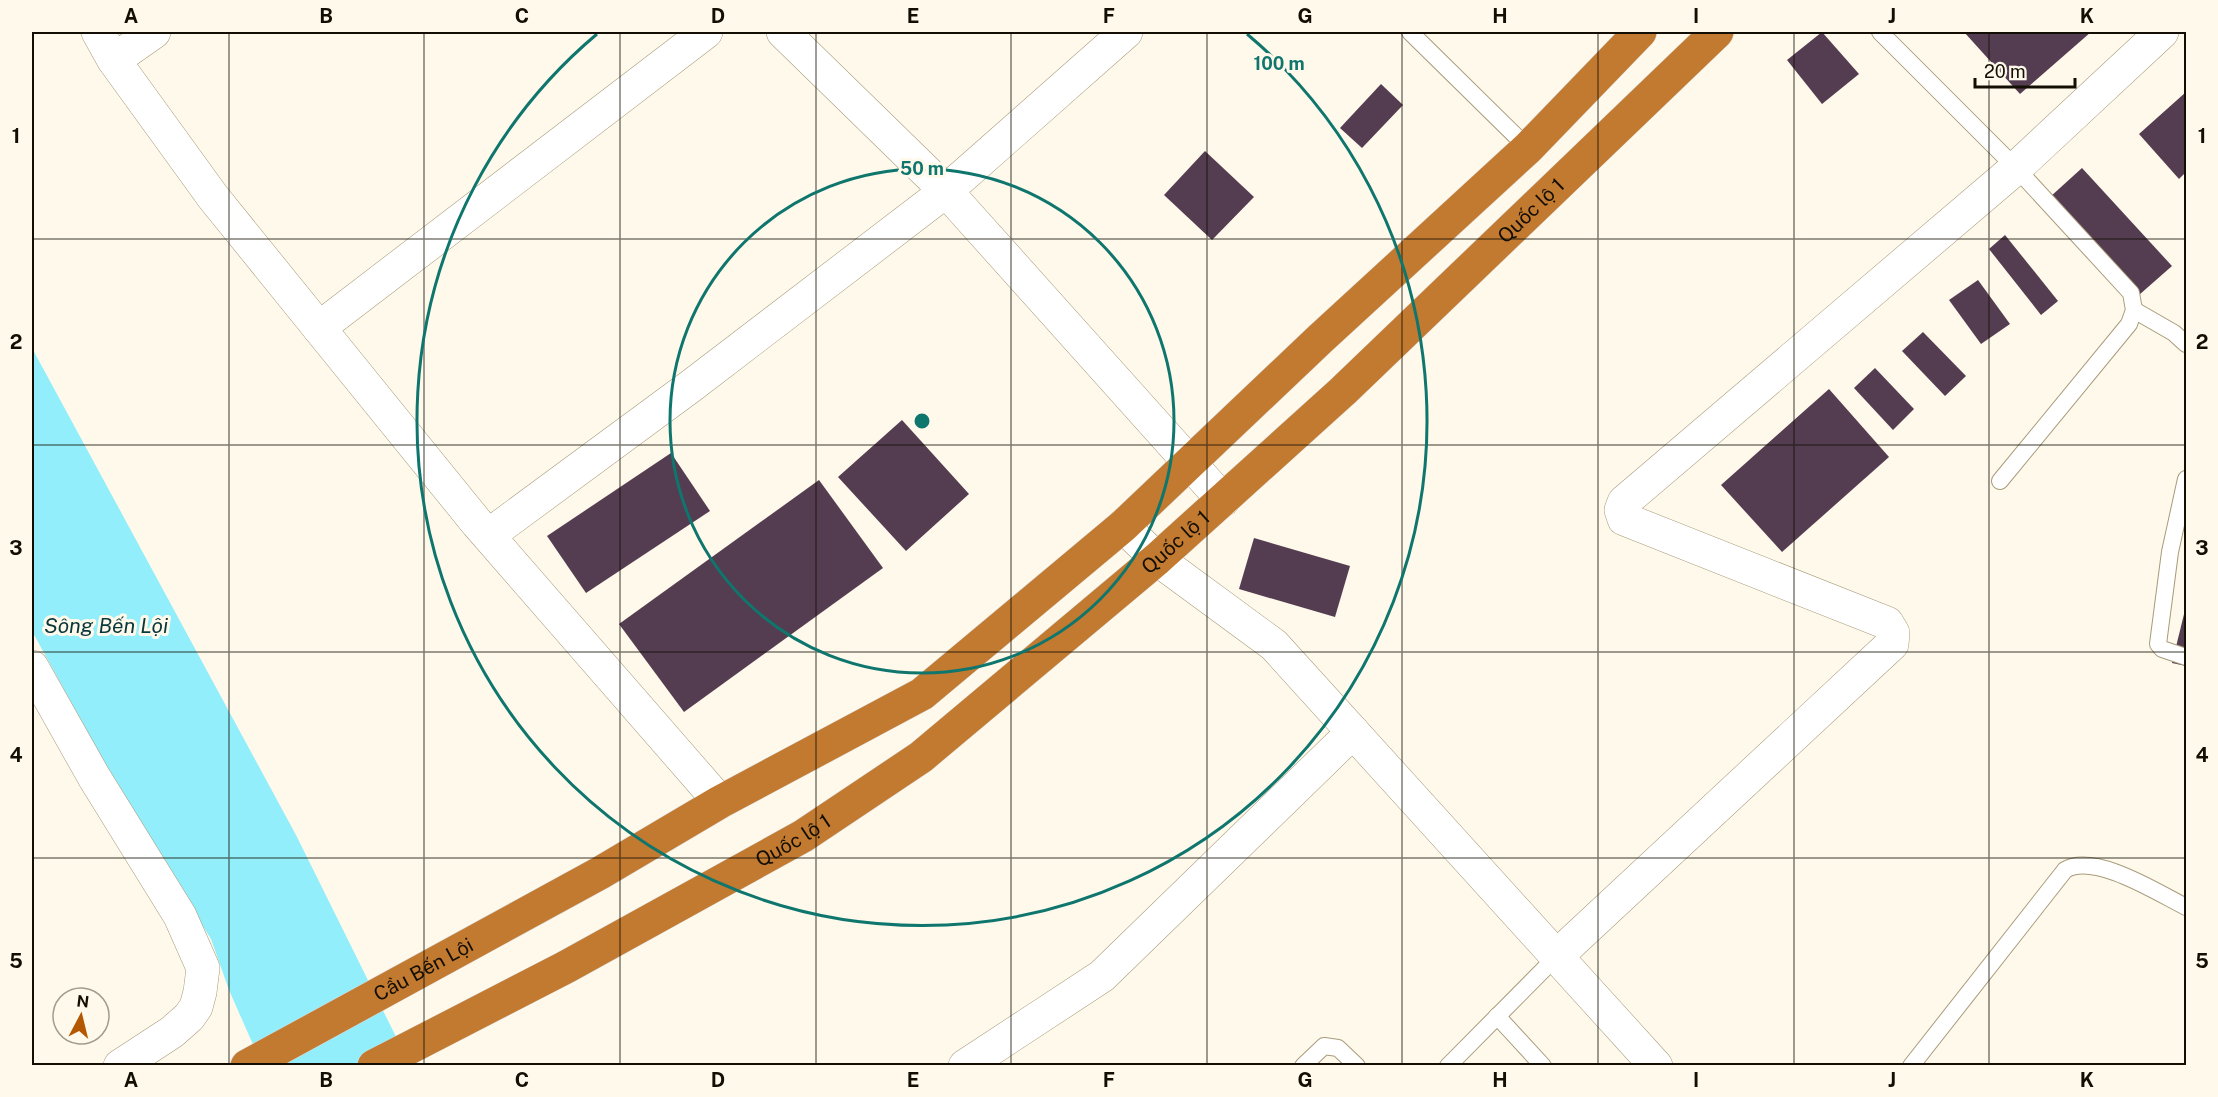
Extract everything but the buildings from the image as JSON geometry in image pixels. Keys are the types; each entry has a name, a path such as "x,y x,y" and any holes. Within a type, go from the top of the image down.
{"highway":[{"path":"720,802 922,694 1123,526 1320,339 1528,148 1640,32"},
{"name":"Quốc lộ 1","path":"374,1065 566,967 803,836 921,757 1157,560 1343,392 1718,32"},
{"name":"Cầu Bến Lội","path":"247,1065 600,873 720,802"}],"street":[{"path":"98,32 114,60 213,197 489,536 720,802"},
{"path":"114,60 154,32"},
{"path":"319,328 705,32"},
{"path":"783,32 946,191 1223,500"},
{"path":"489,536 719,366 946,191 1126,32"},
{"path":"1558,955 1892,644 1893,633 1887,623 1624,519 1621,510 1624,502 2016,168 2162,32"},
{"path":"1123,526 1157,560 1274,645 1656,1065"},
{"path":"32,667 94,777 180,916 203,968 196,1007 189,1017 172,1032 120,1065"},
{"path":"965,1065 1102,976 1353,732"}],"lane":[{"path":"1410,32 1528,148"},
{"path":"1880,32 2016,168 2131,293 2134,310 2129,324 2000,481"},
{"path":"2134,310 2174,333 2187,344"},
{"path":"2187,480 2170,552 2158,644 2162,649 2187,657"},
{"path":"1911,1065 2065,870 2073,865 2106,868 2187,907"},
{"path":"1448,1065 1558,955"},
{"path":"1497,1016 1542,1065"},
{"path":"1303,1065 1324,1046 1338,1048 1357,1065"}],"water":[{"name":"Sông Bến Lội","path":"32,348 296,835 410,1065 262,1065 229,990 211,939 134,817 32,631"}]}
